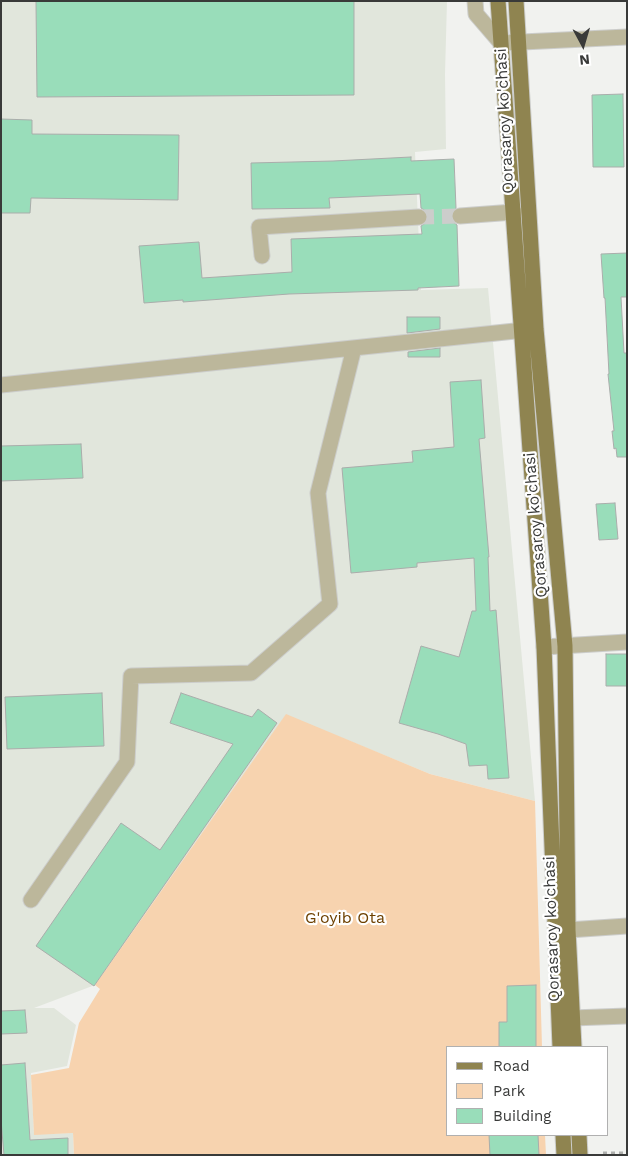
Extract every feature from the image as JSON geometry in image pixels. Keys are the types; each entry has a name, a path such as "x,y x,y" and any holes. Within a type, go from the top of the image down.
{"main road":[{"name":"Qorasaroy ko'chasi","path":"498,1 514,212 565,646 568,930 574,1046"},
{"name":"Qorasaroy ko'chasi","path":"516,1 560,1046"},
{"path":"563,1136 564,1155"},
{"path":"579,1136 580,1155"}],"street":[{"path":"475,1 476,14 501,43 627,37"},
{"path":"460,216 514,212"},
{"path":"262,256 259,227 419,217"},
{"path":"1,385 529,330"},
{"path":"30,900 127,762 131,676 251,674 330,604 318,493 354,348"},
{"path":"544,647 627,642"},
{"path":"568,930 627,926"},
{"path":"572,1018 627,1016"}],"path":[{"path":"603,1153 627,1153"}],"shaded area":[{"path":"1,1 447,1 445,74 446,149 415,152 421,290 488,288 535,801 430,774 286,715 95,985 34,1008 54,1008 76,1025 67,1066 31,1073 34,1134 73,1133 74,1155 1,1155"}],"green space":[{"name":"G'oyib Ota","path":"286,714 430,774 535,801 542,1046 446,1046 446,1136 545,1136 546,1155 74,1155 73,1133 34,1135 31,1075 69,1068 79,1023 100,989 95,985"}],"building":[{"path":"36,1 354,1 354,95 37,97"},
{"path":"623,94 624,167 593,167 592,95"},
{"path":"1,119 32,120 32,134 179,135 178,200 31,198 30,213 1,213"},
{"path":"411,157 411,161 454,159 456,208 451,216 453,222 457,225 459,286 418,288 418,290 289,294 144,303 139,246 199,242 202,278 292,272 291,239 422,234 421,226 427,222 428,217 426,211 421,208 420,194 329,198 330,208 252,209 251,163"},
{"path":"627,253 627,297 621,297 624,353 627,353 627,457 617,457 612,431 614,431 608,374 601,254"},
{"path":"407,317 440,317 440,329 407,333"},
{"path":"440,348 440,357 408,357 408,352"},
{"path":"481,380 485,438 479,439 489,557 490,611 496,610 509,778 488,779 487,765 469,766 466,744 399,723 421,646 459,657 472,611 476,611 474,558 417,563 417,567 351,573 342,468 413,462 412,451 454,447 450,382"},
{"path":"81,444 83,478 1,481 1,446"},
{"path":"615,503 618,539 599,540 596,504"},
{"path":"606,654 627,654 627,686 606,686"},
{"path":"102,693 104,746 7,749 5,697"},
{"path":"181,693 252,717 258,709 277,723 94,986 36,946 121,823 160,850 233,744 170,723"},
{"path":"536,985 536,1046 499,1046 499,1022 507,1022 507,986"},
{"path":"25,1010 27,1033 1,1034 1,1011"},
{"path":"25,1063 30,1140 68,1138 68,1155 4,1155 1,1120 1,1065"},
{"path":"489,1136 538,1136 539,1155 490,1155"}],"tunnel":[{"path":"419,217 460,216"}]}
